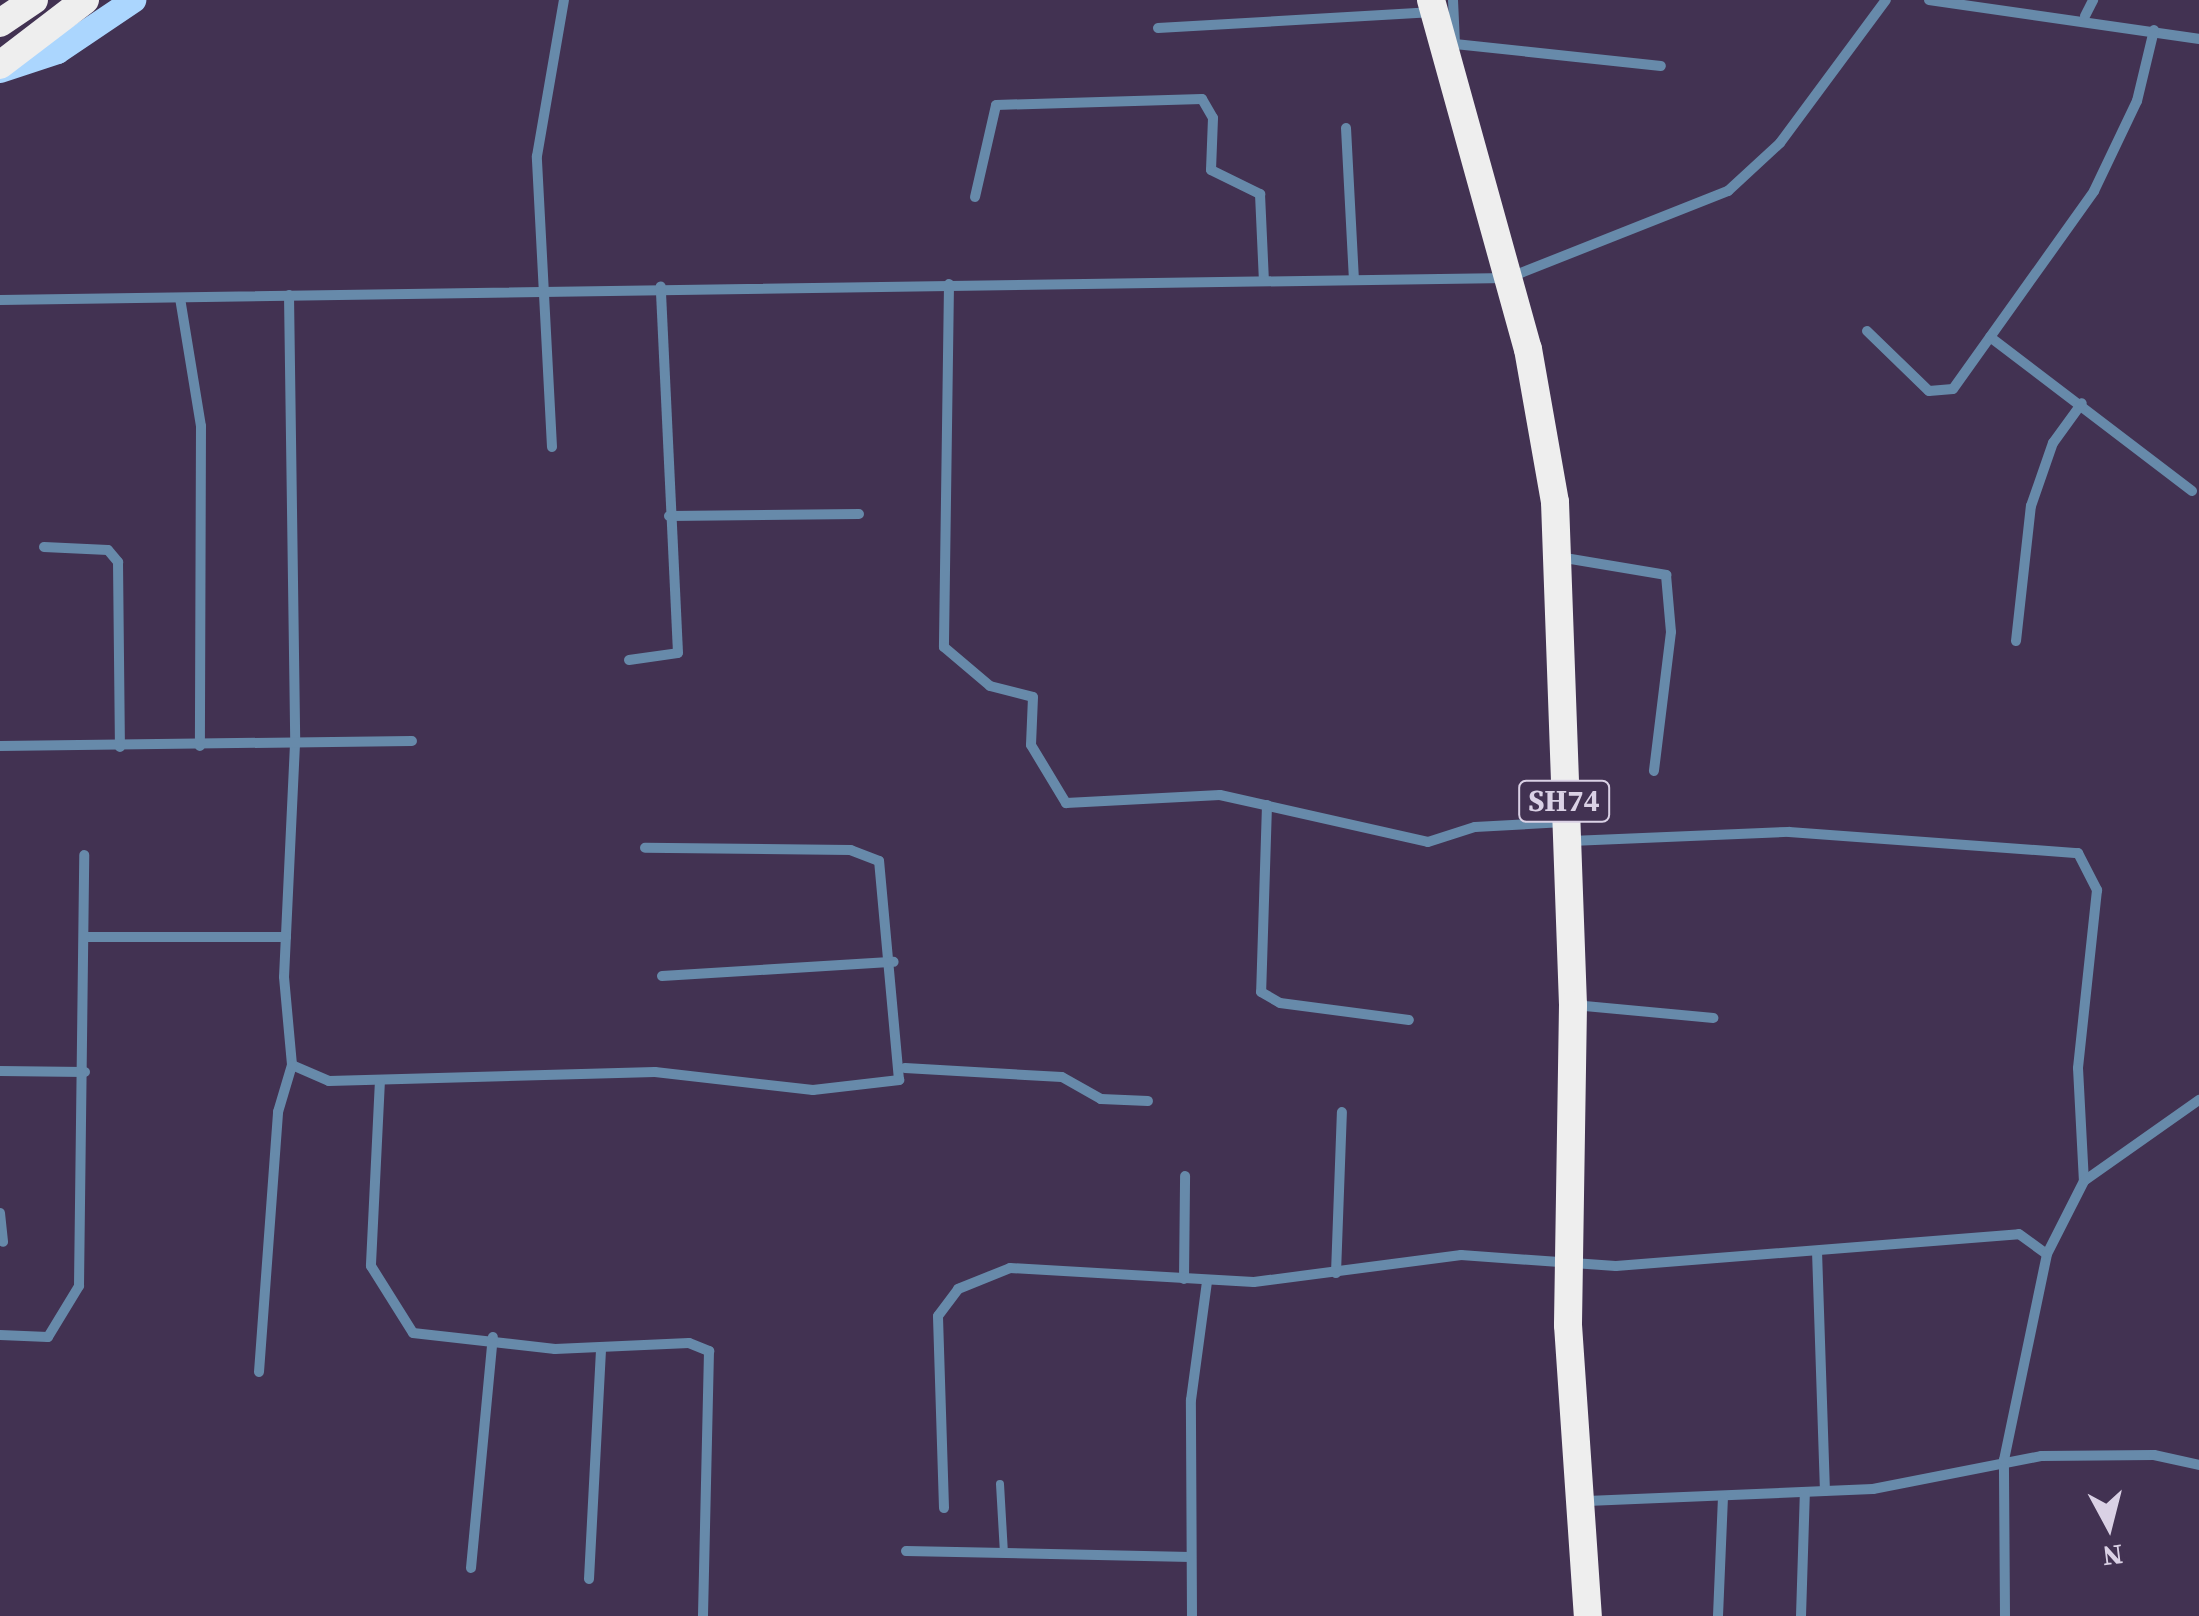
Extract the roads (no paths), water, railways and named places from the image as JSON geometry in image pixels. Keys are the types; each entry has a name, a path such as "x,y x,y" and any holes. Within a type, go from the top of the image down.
{"highway":[{"path":"0,23 34,0"},
{"path":"0,67 85,0"},
{"name":"SH74","path":"1440,4 1460,102 1542,408 1558,556 1573,1005 1568,1262 1587,1501 1588,1616"}],"main road":[{"path":"0,67 57,51 132,0"}],"street":[{"path":"552,447 537,156 564,0"},
{"path":"0,300 661,286 1508,278 1728,191 1780,144 1886,0"},
{"path":"1929,0 2085,16 2199,39"},
{"path":"2085,16 2093,0"},
{"path":"1158,28 1440,4 1455,44 1460,102"},
{"path":"1868,331 1938,394 1953,389 2101,177 2137,101 2154,30"},
{"path":"1455,44 1603,53 1661,66"},
{"path":"975,196 996,104 1202,99 1213,118 1212,170 1260,194 1264,281"},
{"path":"1346,128 1354,280"},
{"path":"949,284 948,654 990,686 1033,696 1031,745 1066,803 1192,793 1268,805 1428,842 1475,827 1566,832 1789,832 2078,854 2097,890 2078,1068 2084,1181"},
{"path":"628,660 678,653 661,286"},
{"path":"259,1372 278,1112 292,1065 286,938 295,744 289,295"},
{"path":"180,298 186,380 202,426 200,746"},
{"path":"1990,337 2082,403 2192,491"},
{"path":"2016,641 2031,506 2054,443 2082,403"},
{"path":"669,516 859,514"},
{"path":"44,547 108,550 118,562 120,747"},
{"path":"1558,556 1666,575 1672,632 1654,771"},
{"path":"0,746 412,741"},
{"path":"1268,805 1261,992 1408,1020"},
{"path":"292,1065 306,1078 380,1080 655,1072 861,1090 887,1087 905,1068 884,874 871,853 644,848"},
{"path":"0,1335 48,1337 71,1310 83,1261 84,855"},
{"path":"84,937 286,938"},
{"path":"662,976 894,962"},
{"path":"1573,1005 1714,1018"},
{"path":"905,1068 1062,1077 1101,1099 1148,1102"},
{"path":"0,1071 84,1072"},
{"path":"380,1080 375,1280 413,1333 601,1347 689,1343 709,1351 703,1616"},
{"path":"2008,1614 2004,1460 2047,1254 2084,1181 2198,1105"},
{"path":"1336,1273 1342,1112"},
{"path":"1184,1280 1185,1176"},
{"path":"0,1213 3,1242"},
{"path":"944,1508 938,1316 958,1289 986,1274 1045,1266 1207,1282 1336,1273 1461,1255 1568,1262 1817,1251 2019,1234 2047,1254"},
{"path":"1817,1251 1825,1491"},
{"path":"1192,1616 1191,1400 1207,1282"},
{"path":"471,1568 493,1337"},
{"path":"588,1579 601,1347"},
{"path":"1587,1501 1825,1491 1966,1477 2004,1460 2115,1454 2199,1465"},
{"path":"1801,1616 1804,1492"},
{"path":"1718,1616 1723,1496"},
{"path":"906,1551 1192,1556"}],"lane":[{"path":"1000,1484 1004,1553"}]}
